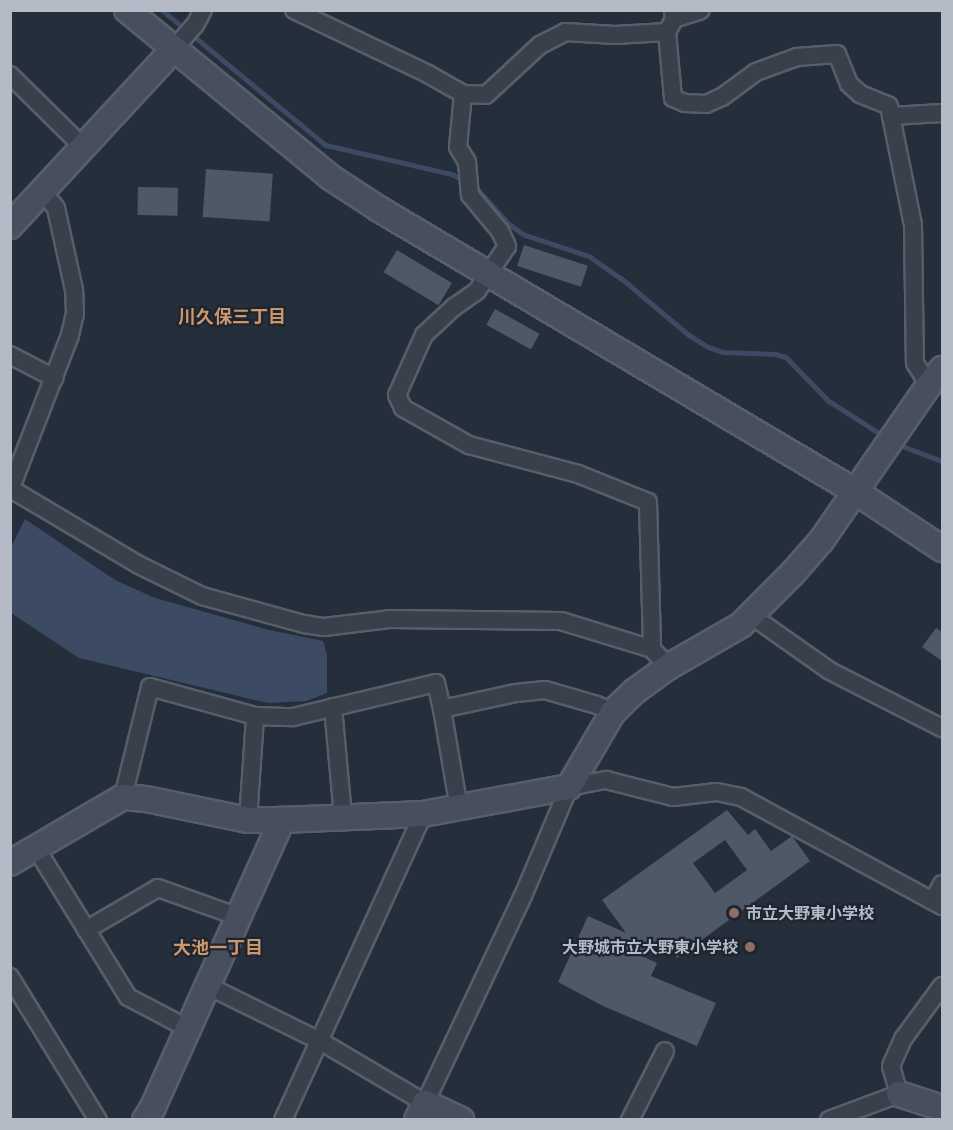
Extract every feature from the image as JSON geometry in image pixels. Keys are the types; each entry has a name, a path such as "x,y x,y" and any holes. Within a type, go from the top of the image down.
{"street":[{"path":"127,10 178,44 330,177 489,275 856,492 942,549"},
{"path":"294,10 428,74 463,94 486,96 540,45 565,32 615,35 672,21 701,10"},
{"path":"10,226 178,44 199,18"},
{"path":"421,1111 523,896 569,787 613,712 635,691 668,667 700,651 752,616 821,541 936,377 915,363 913,225 889,106 860,94 849,84 837,54 797,57 756,72 714,101 706,104 685,103 673,98 672,21"},
{"path":"10,75 82,146"},
{"path":"463,94 458,147 467,162 470,195 500,231 507,246 477,291 454,307 424,335 397,395 403,408 429,425 469,445 578,474 648,502 652,649"},
{"path":"891,117 942,113"},
{"path":"43,192 56,208 74,290 75,314 70,335 11,489 139,565 202,596 304,624 324,627 390,619 561,621 652,649 668,667"},
{"path":"10,355 54,378"},
{"path":"752,616 830,671 942,728"},
{"path":"123,797 150,687 255,716 293,717 436,682 459,808"},
{"path":"442,709 516,693 545,690 613,712"},
{"path":"333,707 343,817"},
{"path":"248,820 255,716"},
{"path":"10,863 123,797 147,799 248,820 282,820 423,814 606,780 673,797 717,792 741,797 938,904 942,884"},
{"path":"283,1119 423,814"},
{"path":"145,1119 153,1107 282,820"},
{"path":"36,848 128,997 187,1028"},
{"path":"86,930 158,888 239,917"},
{"path":"10,977 98,1119"},
{"path":"208,986 320,1041 421,1111 461,1119"},
{"path":"899,1094 891,1066 903,1039 942,986"},
{"path":"630,1119 665,1051"},
{"path":"829,1119 899,1094 942,1108"}],"water":[{"path":"25,519 115,580 155,598 269,630 323,641 327,654 327,693 306,701 268,703 79,658 11,613 11,547"}],"building":[{"path":"206,169 273,174 269,222 203,217"},
{"path":"138,187 178,188 178,216 138,215"},
{"path":"524,245 588,266 581,287 517,266"},
{"path":"397,250 452,283 438,305 384,272"},
{"path":"495,309 540,334 531,349 486,325"},
{"path":"936,628 942,632 942,661 922,647"},
{"path":"727,810 748,835 755,829 771,851 792,836 810,861 677,958 662,937 638,954 657,963 651,976 716,1003 697,1046 603,1006 558,982 588,916 626,933 602,900","holes":["725,840 747,870 715,893 693,863"]}],"waterway":[{"path":"162,10 326,145 452,174 465,181"},
{"path":"475,186 509,224 525,235 589,256 621,278 689,335 708,347 723,352 775,354 786,357 829,401 885,437"},
{"path":"897,444 942,461"}],"place":[{"name":"市立大野東小学校","path":"734,913"},
{"name":"大野城市立大野東小学校","path":"750,947"}],"district":[{"name":"川久保三丁目","path":"232,317"},
{"name":"大池一丁目","path":"218,948"}]}
